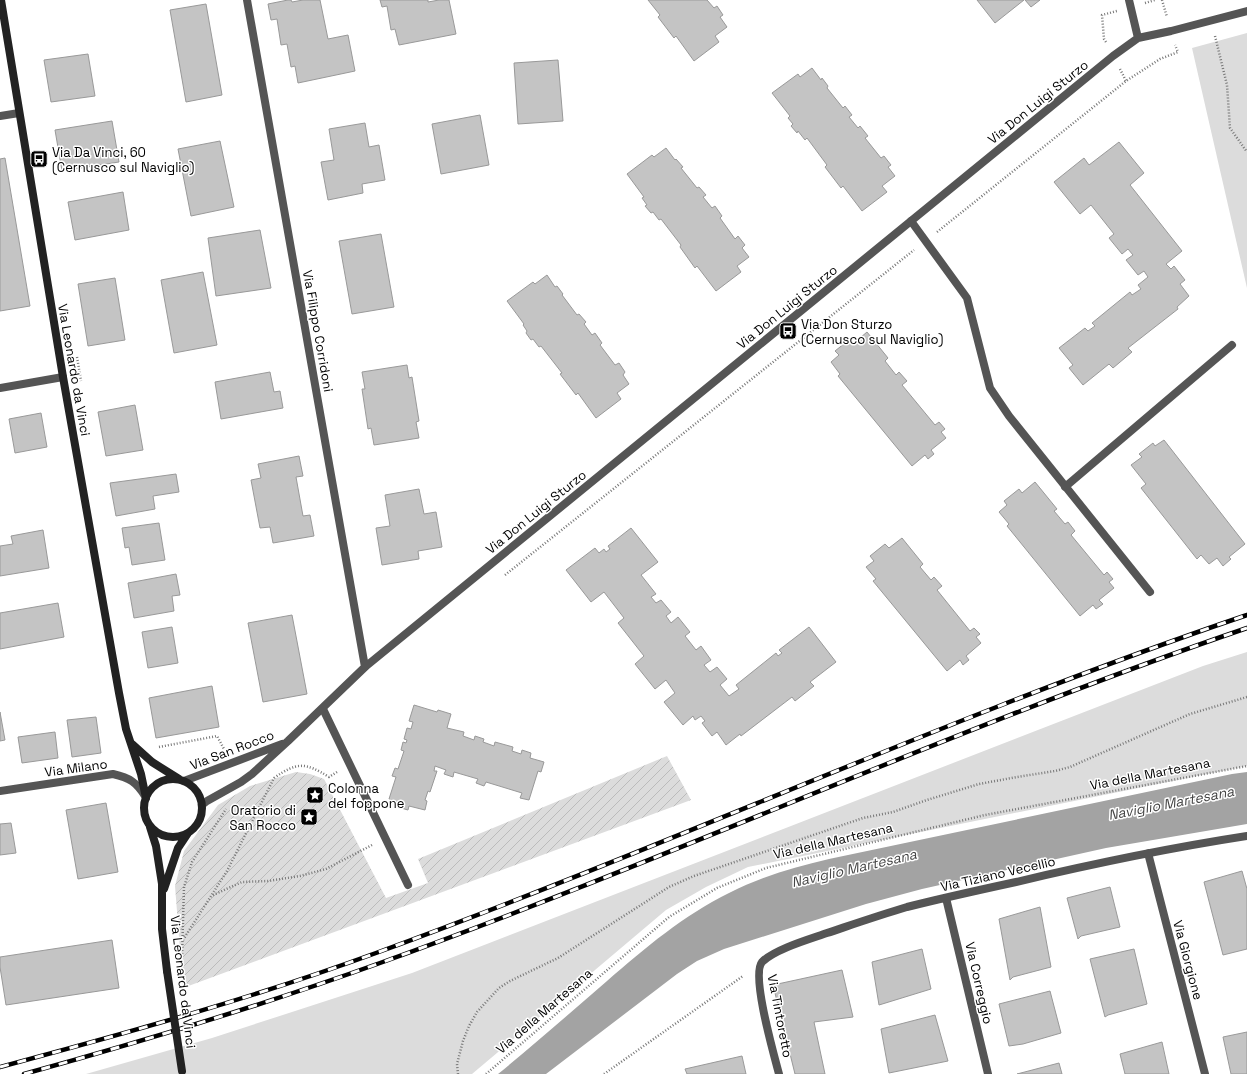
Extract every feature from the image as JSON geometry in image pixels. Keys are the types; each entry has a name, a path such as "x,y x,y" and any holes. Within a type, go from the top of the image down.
{"street":[{"name":"Via Leonardo da Vinci","path":"1,0 63,377 126,729 141,774 146,798"},
{"name":"Via Filippo Corridoni","path":"247,0 365,667"},
{"path":"1129,0 1138,38"},
{"name":"Via Don Luigi Sturzo","path":"365,667 1107,61 1138,38 1247,11"},
{"path":"0,116 19,113"},
{"path":"911,221 967,298 990,388 1009,416 1150,592"},
{"path":"1065,487 1232,345"},
{"path":"0,388 63,377"},
{"name":"Via San Rocco","path":"202,806 207,801 241,782 252,774 323,709 365,667"},
{"path":"323,709 408,885"},
{"name":"Via San Rocco","path":"182,780 232,764 288,741"},
{"path":"131,743 152,762 182,780 193,787 198,792 202,806 200,820 188,833 177,837 167,836 155,831 149,824 144,812 146,798 151,789 160,782 170,779 182,780"},
{"name":"Via Milano","path":"0,791 113,774 124,776 134,782 146,798"},
{"name":"Via Leonardo da Vinci","path":"149,824 156,846 163,894 162,929 182,1072"},
{"name":"Via Leonardo da Vinci","path":"163,894 172,862 178,848 188,833"},
{"name":"Via Tiziano Vecellio","path":"762,963 772,955 792,946 878,916 946,898 1148,853 1247,836"},
{"name":"Via Giorgione","path":"1148,853 1205,1074"},
{"name":"Via Correggio","path":"946,898 988,1074"},
{"name":"Via Tintoretto","path":"762,963 759,970 760,991 779,1074"}],"path":[{"path":"500,579 1126,81 1160,59 1178,52 1162,0"},
{"path":"1215,35 1227,85 1230,128 1247,152"},
{"path":"76,350 82,381"},
{"path":"458,1074 457,1064 463,1041 469,1026 477,1012 499,988 510,981 558,958 668,887 694,876 863,818 893,812 979,784 1017,776 1055,772 1070,767 1190,714 1247,698"},
{"path":"154,742 159,747 217,736 232,764"},
{"path":"183,940 227,871 274,778 288,769 302,765 318,770 329,777 349,764"},
{"name":"Via della Martesana","path":"486,1074 669,917 717,888 766,868 985,815 1247,766"},
{"path":"182,961 184,887 192,862 226,808"},
{"path":"212,896 242,882 268,881 300,876 326,869 385,838"},
{"path":"604,1074 762,963"}],"shaded area":[{"path":"1247,33 1247,288 1192,48"},
{"path":"1247,652 1247,766 748,867 706,887 666,910 472,1074 86,1074 212,1038 412,973 1203,666"},
{"path":"667,756 691,800 183,988 175,886 184,851 218,805 250,786 296,772 310,774 324,779 386,898 428,883 418,859"}],"water":[{"name":"Naviglio Martesana","path":"1247,772 1247,824 1106,848 922,889 866,904 724,949 697,961 677,974 546,1074 498,1074 665,933 696,911 712,902 765,877 829,859"}],"building":[{"path":"291,0 292,2 303,0 320,0 328,39 348,35 355,71 298,83 295,66 291,67 287,44 281,45 277,19 271,20 268,4"},
{"path":"380,0 428,0 428,2 449,0 456,34 399,45 395,29 391,30 387,6 382,7"},
{"path":"648,0 707,0 714,8 717,6 723,15 720,17 727,27 715,36 719,42 694,61 676,36 674,38 658,17 660,15"},
{"path":"977,0 1024,0 995,23"},
{"path":"1025,0 1040,0 1031,7"},
{"path":"206,4 222,95 186,102 170,10"},
{"path":"88,54 95,96 51,102 44,60"},
{"path":"558,60 563,121 518,124 514,63"},
{"path":"812,68 821,80 822,78 828,86 827,88 843,108 845,106 852,115 849,117 858,128 860,126 868,136 865,138 881,158 884,156 891,165 888,167 895,176 882,186 887,192 862,211 843,186 841,188 825,167 827,165 807,138 805,140 798,131 797,133 791,126 793,124 788,118 790,116 772,93 798,74 800,77"},
{"path":"480,115 489,165 441,174 432,124"},
{"path":"112,121 119,162 62,171 55,130"},
{"path":"365,123 369,147 379,145 385,180 362,184 363,193 328,200 321,162 334,160 329,129"},
{"path":"220,141 234,207 191,216 178,149"},
{"path":"1119,142 1144,173 1130,185 1182,251 1166,264 1171,269 1174,266 1185,280 1180,284 1189,296 1177,307 1178,309 1128,348 1132,352 1113,368 1109,364 1083,385 1069,368 1073,365 1059,348 1085,328 1088,331 1095,326 1092,323 1130,292 1132,295 1141,289 1138,285 1148,277 1144,271 1138,275 1126,260 1133,255 1128,249 1122,254 1109,238 1114,234 1091,205 1080,214 1054,182 1084,158 1089,165"},
{"path":"666,148 675,160 676,159 683,167 681,168 697,188 699,187 706,195 703,197 712,208 715,206 722,216 720,218 735,239 738,236 745,245 742,248 749,257 737,266 741,272 716,291 697,266 695,268 680,247 681,245 661,219 659,220 653,212 651,213 645,206 647,205 642,198 644,197 627,174 652,155 654,157"},
{"path":"5,158 30,306 0,311 0,159"},
{"path":"123,192 129,230 75,240 68,202"},
{"path":"260,230 271,288 216,296 208,238"},
{"path":"381,234 394,307 352,314 339,241"},
{"path":"203,272 217,345 174,353 161,280"},
{"path":"547,275 555,287 557,286 563,294 562,295 577,315 579,314 586,322 584,324 592,335 595,333 602,343 600,345 615,365 619,363 625,372 623,375 629,384 617,393 621,399 596,418 578,393 576,395 560,374 562,373 541,346 539,347 533,339 531,340 526,333 527,331 523,325 524,324 507,301 533,282 535,284"},
{"path":"115,278 125,340 88,346 78,284"},
{"path":"867,332 888,358 885,361 896,375 899,372 907,381 902,385 935,425 939,422 945,429 941,432 946,438 931,450 934,454 928,459 925,455 912,466 838,376 840,374 831,362 839,355 835,351 850,339 854,343"},
{"path":"407,365 409,378 412,377 419,421 416,422 419,438 374,445 371,428 368,429 362,389 365,389 362,372"},
{"path":"270,372 274,392 280,391 283,408 221,419 215,382"},
{"path":"135,405 143,450 106,456 98,412"},
{"path":"41,413 47,447 15,453 9,419"},
{"path":"1164,440 1245,544 1229,557 1231,559 1223,566 1217,558 1209,564 1201,555 1197,559 1141,488 1146,484 1131,465 1142,457 1139,454 1153,443 1155,446"},
{"path":"299,456 303,476 296,477 303,516 310,515 314,536 273,543 270,527 260,528 251,480 261,478 258,464"},
{"path":"176,474 179,492 153,496 155,509 116,516 110,483"},
{"path":"1035,482 1057,509 1054,511 1065,524 1068,522 1075,531 1071,535 1104,575 1107,572 1113,579 1109,582 1114,588 1099,600 1103,604 1096,609 1093,605 1080,616 1007,526 1009,524 999,512 1007,505 1004,501 1019,489 1022,493"},
{"path":"419,489 424,514 436,512 442,547 418,551 419,559 382,565 376,528 390,526 385,495"},
{"path":"159,523 165,560 132,565 129,547 125,548 122,528"},
{"path":"631,528 658,562 641,575 656,594 651,597 656,603 661,600 671,612 666,616 671,623 678,617 690,632 685,636 696,650 701,646 711,660 704,665 710,672 717,667 727,679 720,685 729,696 739,689 736,685 776,653 778,656 782,653 779,650 809,627 836,662 810,682 814,686 795,701 792,697 741,736 740,734 726,745 717,732 712,736 702,723 705,721 701,716 695,720 693,716 683,725 664,702 675,693 666,680 655,689 635,664 644,656 618,623 624,618 604,592 591,602 566,570 595,548 599,553 604,549 606,552 610,549 608,546"},
{"path":"43,530 49,568 0,576 0,546 13,544 11,536"},
{"path":"902,538 923,564 920,567 931,580 934,577 942,586 937,590 970,631 974,628 980,634 976,637 981,643 966,656 969,660 963,665 960,660 947,671 873,581 876,579 866,567 874,561 870,556 885,544 889,548"},
{"path":"176,574 180,595 172,596 174,611 134,618 128,583"},
{"path":"58,603 64,637 0,649 0,613"},
{"path":"292,615 307,694 263,702 248,623"},
{"path":"172,627 178,663 148,668 142,632"},
{"path":"212,686 219,727 156,738 149,698"},
{"path":"414,705 437,712 438,710 451,714 447,728 464,732 463,736 474,740 475,736 484,739 483,742 494,746 495,742 513,747 512,751 521,754 522,750 531,753 530,758 544,762 541,772 538,771 529,800 520,798 522,793 486,782 484,786 476,783 478,779 454,772 453,777 444,774 446,770 435,766 434,771 437,771 430,792 428,791 425,800 427,801 425,810 409,806 408,810 401,808 403,804 389,799 396,777 392,776 395,768 398,769 404,751 401,750 403,742 406,743 407,740 404,739 407,728 411,729 413,722 409,721"},
{"path":"0,712 5,740 0,741"},
{"path":"96,717 101,753 72,757 67,720"},
{"path":"55,732 58,758 22,763 18,737"},
{"path":"106,803 118,872 78,879 66,810"},
{"path":"11,823 16,853 0,855 0,824"},
{"path":"1242,871 1247,889 1247,949 1223,955 1204,882"},
{"path":"1110,887 1120,927 1081,936 1078,939 1067,898"},
{"path":"1040,907 1051,967 1013,977 1010,980 999,919"},
{"path":"112,940 119,988 6,1005 0,967 0,957"},
{"path":"922,949 931,989 879,1005 872,962"},
{"path":"1134,949 1147,1004 1105,1017 1090,959"},
{"path":"842,970 853,1017 814,1022 825,1074 795,1074 773,985"},
{"path":"1050,991 1061,1033 1023,1044 1009,1046 999,1004"},
{"path":"935,1015 948,1061 889,1073 881,1029"},
{"path":"1247,1032 1247,1074 1231,1074 1223,1037"},
{"path":"1162,1042 1169,1074 1125,1074 1120,1054"},
{"path":"742,1056 746,1074 687,1074 685,1069"},
{"path":"1059,1063 1062,1074 1017,1074"}],"railway":[{"path":"0,1067 190,1014 283,985 376,953 594,869 1028,695 1247,615"},
{"path":"24,1074 203,1022 380,963 489,923 1029,708 1247,628"}],"place":[{"name":"Via Da Vinci, 60 (Cernusco sul Naviglio)","path":"39,159"},
{"name":"Via Don Sturzo (Cernusco sul Naviglio)","path":"788,331"},
{"name":"Colonna del foppone","path":"315,795"},
{"name":"Oratorio di San Rocco","path":"309,817"}]}
